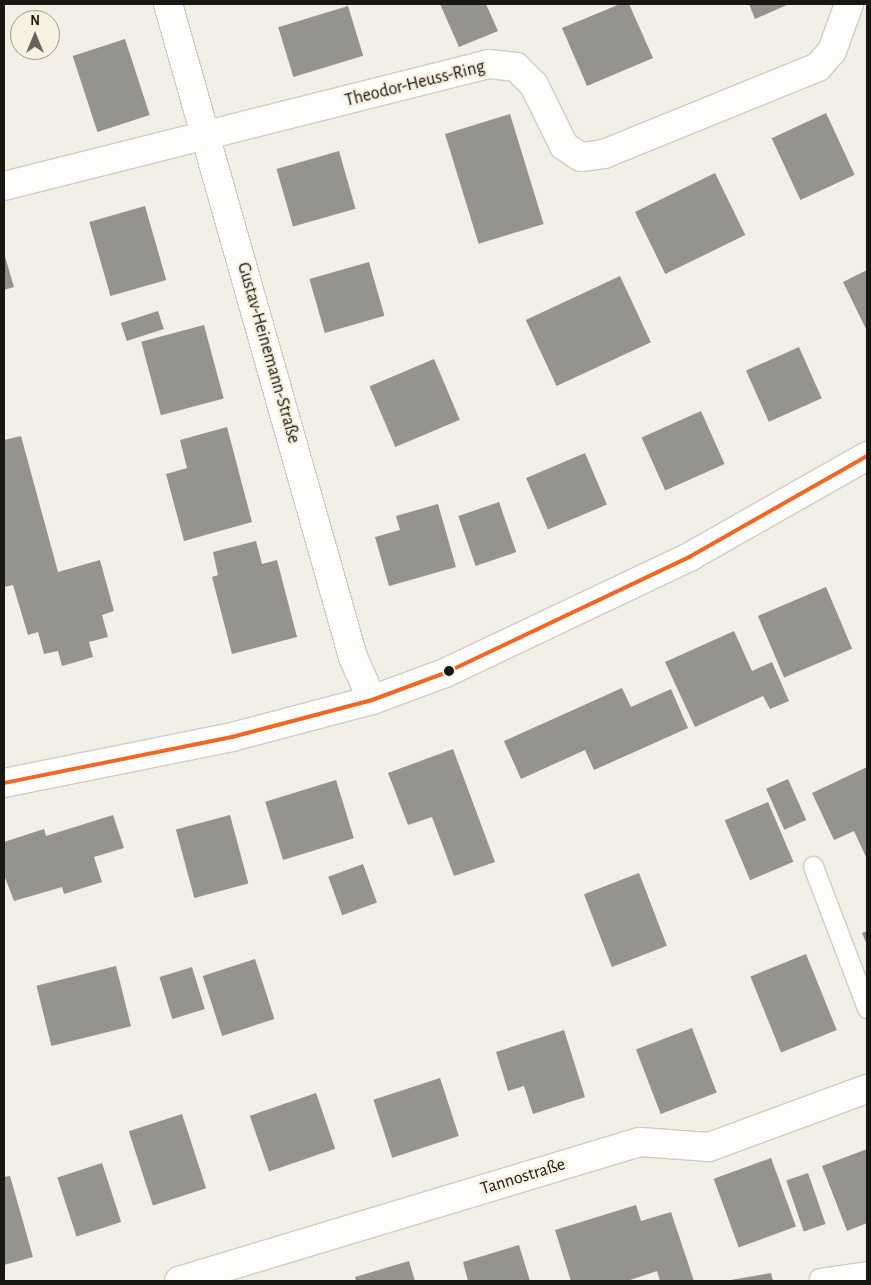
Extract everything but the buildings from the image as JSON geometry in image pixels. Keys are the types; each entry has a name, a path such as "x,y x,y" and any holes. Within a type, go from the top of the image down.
{"street":[{"name":"Gustav-Heinemann-Straße","path":"168,4 208,138 353,657 372,700"},
{"name":"Theodor-Heuss-Ring","path":"4,186 208,138 490,64 516,67 534,85 564,146 582,157 604,154 818,67 832,51 849,4"},
{"path":"4,782 232,737 372,700 544,629 691,556 867,456"},
{"name":"Tannostraße","path":"179,1281 640,1142 709,1147 867,1089"}],"lane":[{"path":"813,866 867,1008"},
{"path":"819,1278 867,1270"}],"transit line":[{"path":"4,783 232,737 372,700 445,673 691,556 867,456"}]}
